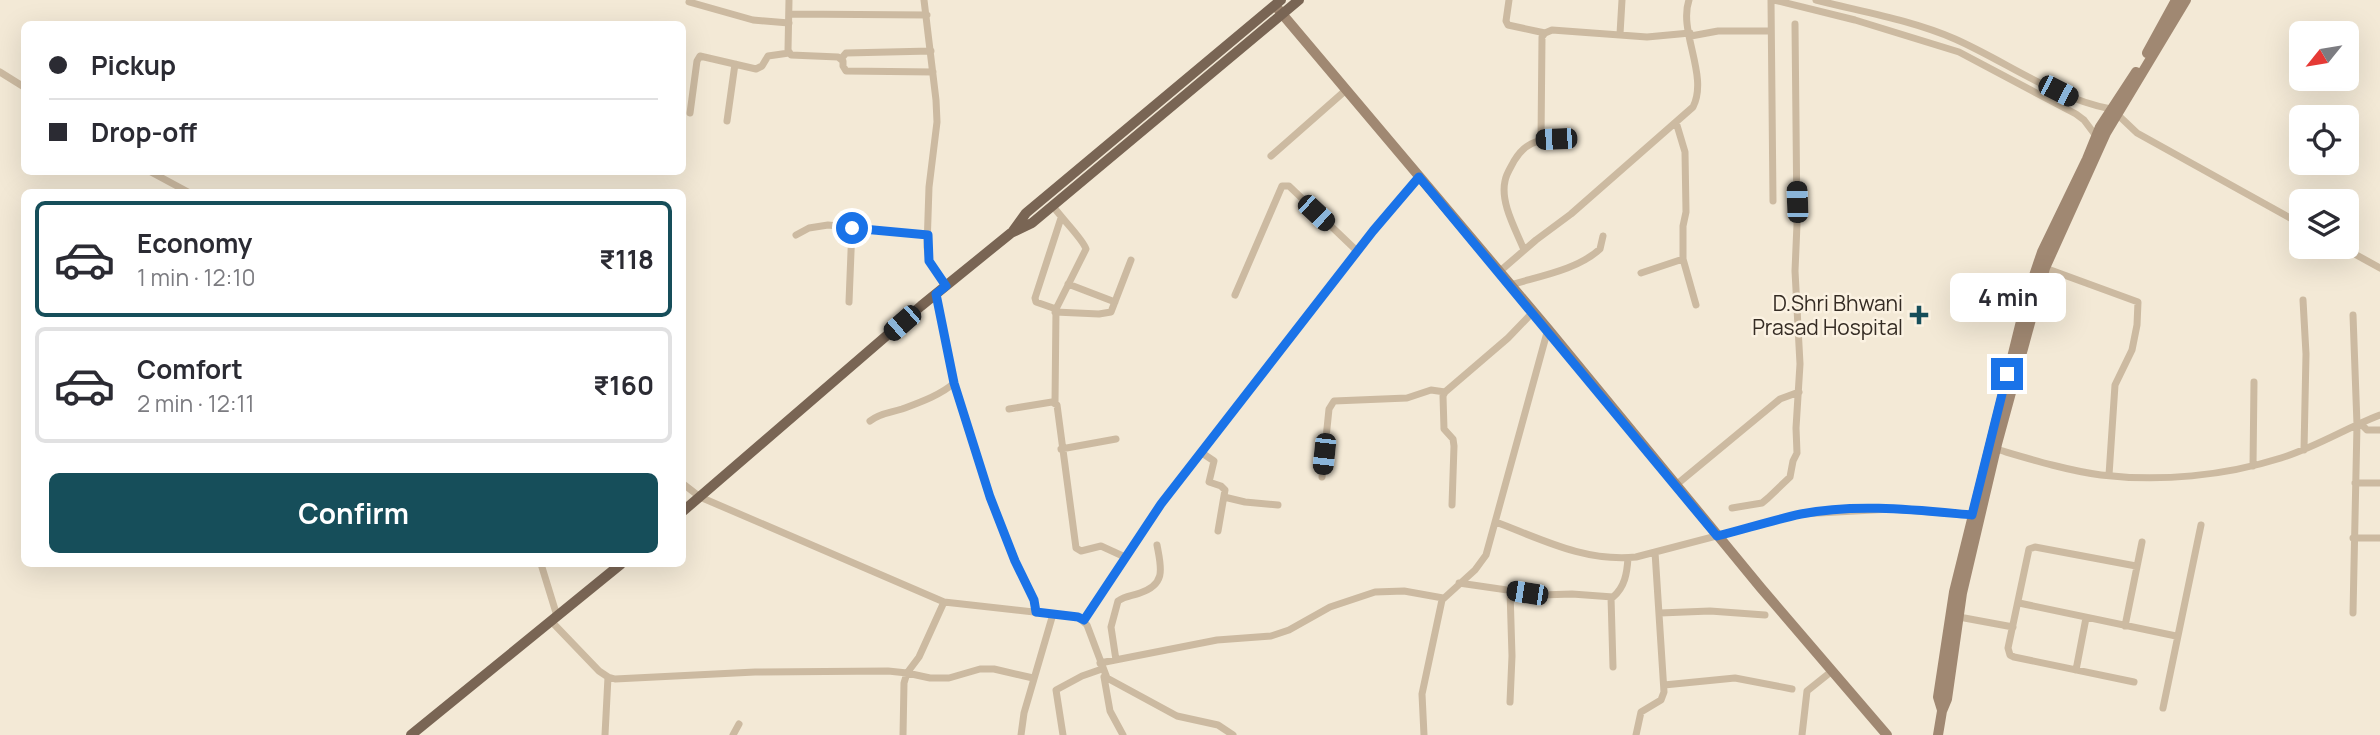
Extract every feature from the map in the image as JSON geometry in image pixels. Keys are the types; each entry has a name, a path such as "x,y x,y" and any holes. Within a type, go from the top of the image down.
{"main road":[{"path":"686,509 1011,233 1026,214 1275,6 1299,0"},
{"path":"1011,233 1032,223 1053,206 1275,6"},
{"path":"411,735 617,567"}],"street":[{"path":"789,0 789,53"},
{"path":"924,0 937,122 929,187 929,261 946,286"},
{"path":"1509,0 1506,21 1508,25 1545,33 1552,30 1647,37 1718,31 1771,31"},
{"path":"1620,34 1622,0"},
{"path":"1499,272 1571,214 1693,107 1697,96 1687,13 1689,0"},
{"path":"1773,201 1773,0 1878,26 1959,52 2076,114 2101,132"},
{"path":"1816,0 1864,10 1951,38 2112,115 2137,134 2289,218"},
{"path":"2112,115 2176,0"},
{"path":"1942,710 1938,696 1954,592 2028,293 2042,252 2101,132 2186,0"},
{"path":"689,2 753,20 789,23"},
{"path":"1275,6 1548,329 1717,536 1887,735"},
{"path":"789,14 927,15"},
{"path":"1732,508 1765,501 1790,477 1797,453 1799,392 1795,271 1795,24"},
{"path":"1541,140 1542,37 1545,33"},
{"path":"690,113 698,58 704,56 760,68 768,56 789,53 794,56 841,58 846,53 931,51"},
{"path":"841,58 846,71 933,72"},
{"path":"727,121 735,64"},
{"path":"0,72 21,85"},
{"path":"1272,156 1346,90"},
{"path":"1676,122 1685,152 1686,212 1683,226 1683,259 1696,305"},
{"path":"1938,735 1942,710 1947,699 1962,593 1996,449 2045,268 2101,132"},
{"path":"1524,250 1509,214 1504,181 1518,154 1532,142 1556,139"},
{"path":"157,175 182,189"},
{"path":"1084,620 1161,504 1357,251 1419,177"},
{"path":"1235,295 1282,186 1289,186 1357,251"},
{"path":"1053,206 1086,246 1055,310 1055,403 1076,548 1081,551 1101,546 1125,557"},
{"path":"1061,218 1036,302 1055,310 1101,314 1111,312 1131,260"},
{"path":"796,235 818,225 928,235"},
{"path":"849,302 852,228"},
{"path":"1510,285 1559,271 1586,259 1600,249 1603,236"},
{"path":"2359,256 2380,268"},
{"path":"1640,274 1683,259"},
{"path":"2045,268 2138,302 2133,350 2115,384 2109,475"},
{"path":"1068,284 1115,302"},
{"path":"936,294 954,383 990,497 1015,561 1034,600 1036,612"},
{"path":"2303,300 2306,354 2304,450"},
{"path":"1452,505 1454,446 1453,439 1444,429 1445,391 1508,338 1533,312"},
{"path":"2353,315 2359,424 2353,538 2353,612"},
{"path":"1424,735 1422,694 1443,598 1482,562 1496,522 1548,329"},
{"path":"2253,466 2254,382"},
{"path":"870,421 880,414 905,408 954,383"},
{"path":"1322,477 1329,409 1334,401 1407,398 1431,390 1445,391"},
{"path":"1676,485 1780,399 1799,392"},
{"path":"1009,409 1055,403"},
{"path":"1996,449 2050,464 2109,475 2195,475 2236,471 2304,450 2380,415"},
{"path":"2359,424 2367,430 2380,430"},
{"path":"1061,449 1116,439"},
{"path":"1202,453 1214,461 1209,482 1224,488 1218,531"},
{"path":"2355,483 2380,483"},
{"path":"686,486 700,497 944,602 1078,617 1084,620 1102,669 1111,711 1124,735"},
{"path":"1224,497 1279,505"},
{"path":"1496,522 1573,551 1598,557 1628,558 1801,514 1829,510 1891,509 1972,515"},
{"path":"2163,708 2201,525"},
{"path":"2353,538 2380,538"},
{"path":"2125,626 2142,542"},
{"path":"1116,660 1111,627 1118,601 1143,592 1160,578 1157,545"},
{"path":"2134,682 2010,655 2008,648 2028,552 2032,547 2136,566"},
{"path":"1636,735 1641,712 1661,699 1664,692 1655,552"},
{"path":"1459,583 1541,595 1611,597 1618,594 1626,579 1628,558"},
{"path":"542,567 554,618 585,658 608,677 898,671 930,678 949,678 980,669 994,669 1033,678"},
{"path":"1063,735 1056,690 1116,660 1217,640 1271,636 1289,630 1330,607 1375,592 1404,591 1443,598"},
{"path":"1510,591 1510,702"},
{"path":"1611,597 1613,667"},
{"path":"903,735 904,683 907,673 919,657 944,602"},
{"path":"2019,603 2176,636"},
{"path":"1660,613 1710,611 1765,615"},
{"path":"1021,735 1033,678 1053,614"},
{"path":"1959,617 2013,627"},
{"path":"2076,670 2086,618"},
{"path":"1102,669 1107,678 1177,716 1218,725 1233,735"},
{"path":"1801,735 1807,691 1832,670"},
{"path":"605,735 608,677"},
{"path":"1664,685 1735,678 1792,689"},
{"path":"733,735 739,724"}],"place":[{"name":"D.Shri Bhwani Prasad Hospital","path":"1919,315"}],"route":[{"path":"852,228 928,235 929,261 946,286 936,294 954,383 990,497 1015,561 1034,600 1036,612 1084,620 1161,504 1373,231 1419,177 1548,329 1717,536 1801,514 1829,510 1891,509 1972,515 2007,374"}]}
